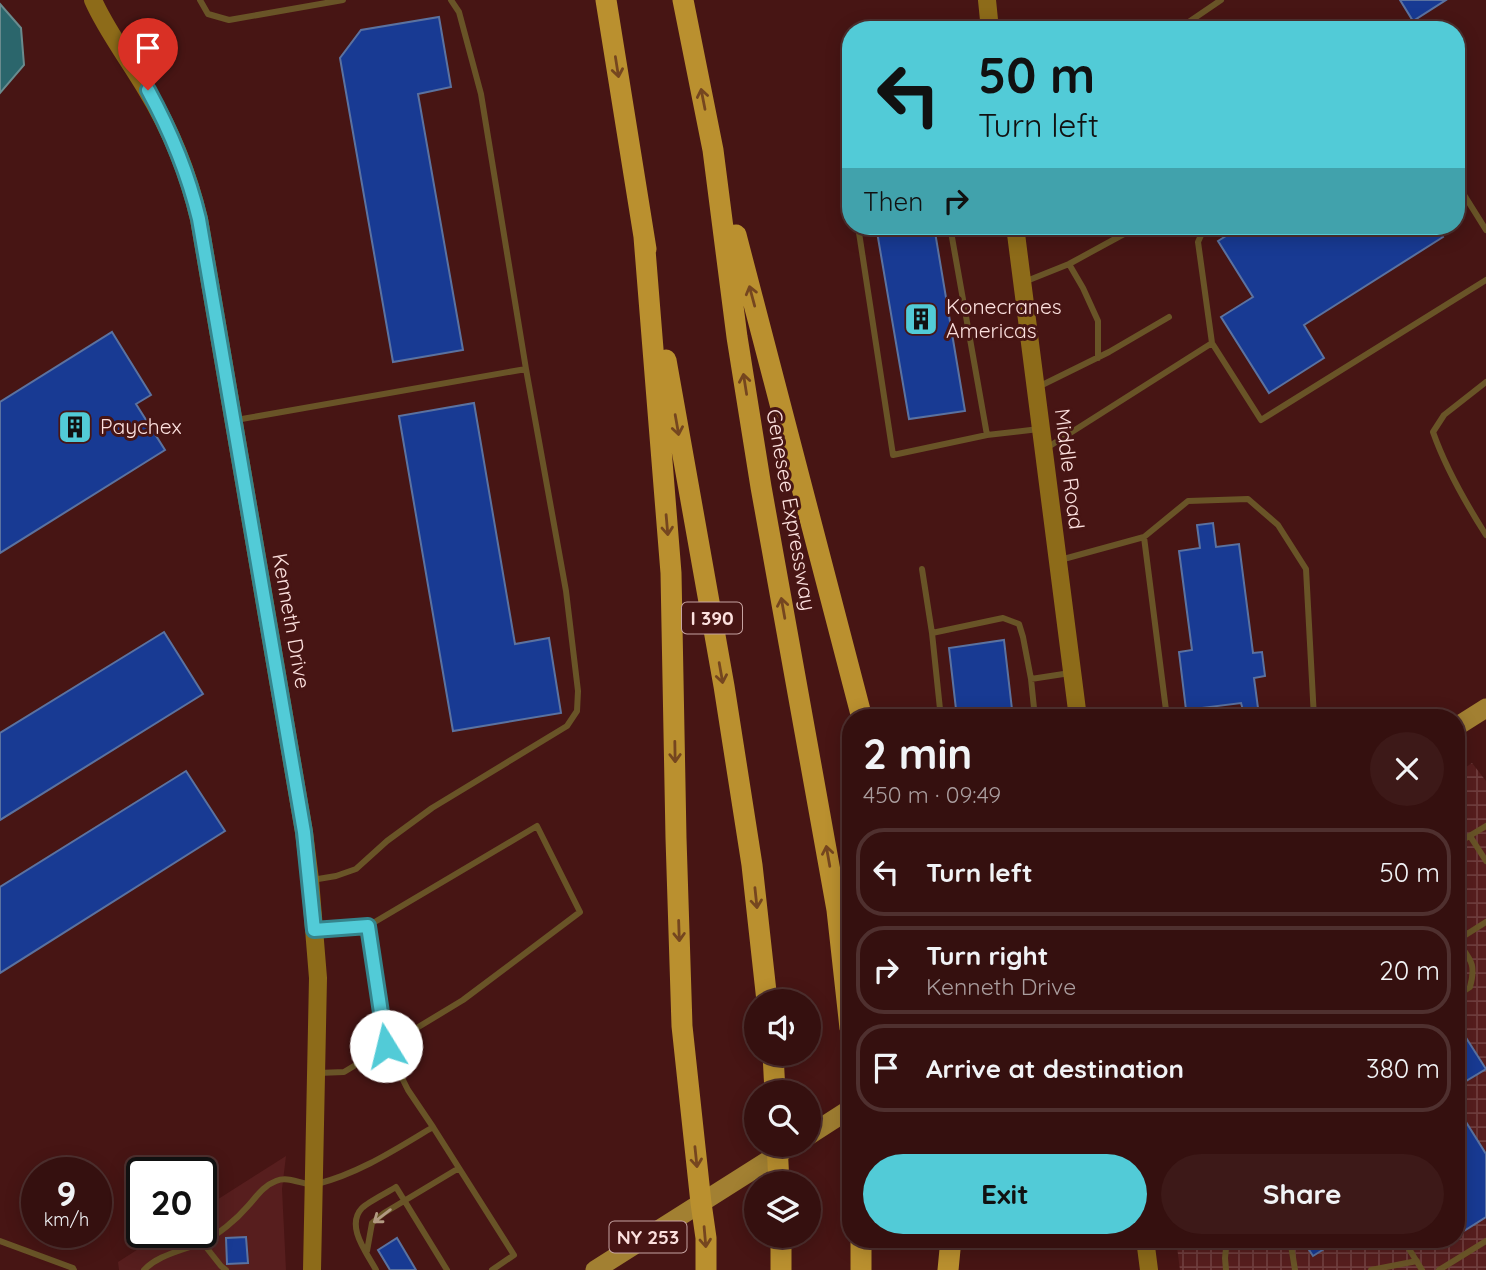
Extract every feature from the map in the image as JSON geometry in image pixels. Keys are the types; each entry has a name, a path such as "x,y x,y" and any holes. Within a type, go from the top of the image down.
{"highway":[{"name":"I 390","path":"606,0 644,237 726,700 752,865 766,989"},
{"name":"Genesee Expressway","path":"683,0 713,150 737,337 761,487 837,911 842,953"},
{"path":"713,150 860,709"},
{"path":"644,237 671,573 682,1026 706,1238 706,1270"},
{"path":"781,1248 781,1270"},
{"path":"861,1248 861,1270"},
{"path":"948,1270 950,1248"}],"main road":[{"path":"1465,721 1486,708"},
{"path":"821,1128 842,1114"},
{"name":"NY 253","path":"595,1270 774,1157"}],"street":[{"path":"987,0 989,21"},
{"name":"Kenneth Drive","path":"92,2 164,119 189,181 199,219 234,420 310,880 318,978 312,1270"},
{"name":"Middle Road","path":"1016,235 1077,709"},
{"path":"1146,1248 1149,1270"}],"lane":[{"path":"200,0 208,14 229,20 343,0"},
{"path":"310,880 336,876 356,869 387,841 432,808 567,726 577,711 578,691 566,591 481,94 459,12 451,0"},
{"path":"1190,21 1221,0"},
{"path":"1465,196 1486,230"},
{"path":"859,235 893,455 987,435 1041,429"},
{"path":"952,235 987,435"},
{"path":"1022,283 1069,264 1122,235"},
{"path":"1201,235 1198,242 1212,343 1261,420 1486,279"},
{"path":"1069,264 1098,321 1098,358"},
{"path":"1036,388 1098,358 1169,317"},
{"path":"1044,450 1212,343"},
{"path":"234,420 526,369"},
{"path":"1486,382 1444,415 1433,432 1442,458 1465,503 1486,535"},
{"path":"1058,561 1144,537 1188,500 1248,499 1278,525 1306,569 1314,709"},
{"path":"1144,537 1166,709"},
{"path":"922,569 940,709"},
{"path":"932,633 1003,618 1018,624 1031,678 1034,709"},
{"path":"1031,678 1072,673"},
{"path":"314,930 368,926 537,826 580,912 463,1000 344,1072 316,1073"},
{"path":"1465,839 1486,826"},
{"path":"1470,836 1486,861"},
{"path":"1465,935 1486,922"},
{"path":"368,926 386,1046 408,1090 514,1255 492,1270"},
{"path":"1465,953 1474,972 1470,987 1465,990"},
{"path":"217,1232 234,1220 261,1190 276,1181 289,1178 314,1185 367,1167 433,1127"},
{"path":"367,1252 372,1223 459,1168"},
{"path":"376,1270 356,1232 356,1219 362,1208 396,1187 447,1270"},
{"path":"0,1241 74,1270"},
{"path":"1439,1270 1486,1241"},
{"path":"144,1270 164,1256 186,1248"},
{"path":"207,1248 226,1270"},
{"path":"1226,1248 1226,1270"},
{"path":"1291,1248 1295,1270"},
{"path":"1409,1248 1422,1270"},
{"path":"1371,1270 1417,1261"}],"shaded area":[{"path":"1472,763 1486,781 1486,1270 1180,1270 1177,1248 1465,1248 1465,768"},
{"path":"286,1156 282,1189 286,1270 119,1270 118,1262 140,1248 217,1248 217,1200"}],"water":[{"path":"0,4 21,28 24,65 0,93"}],"building":[{"path":"1400,0 1446,0 1413,21"},
{"path":"439,17 451,87 418,94 463,350 393,362 340,58 361,30"},
{"name":"Konecranes Americas","path":"878,235 936,235 965,411 909,419"},
{"path":"1228,235 1443,237 1304,325 1324,358 1269,393 1221,317 1253,297 1218,241"},
{"name":"Paychex","path":"112,332 151,395 136,404 165,450 0,553 0,402"},
{"path":"474,403 515,644 549,638 561,713 453,731 399,416"},
{"path":"1213,523 1216,547 1239,544 1253,653 1262,652 1265,676 1254,678 1258,708 1243,709 1241,703 1186,709 1179,652 1192,650 1179,551 1200,548 1197,525"},
{"path":"164,632 203,694 0,820 0,733"},
{"path":"1004,640 1012,709 956,709 949,648"},
{"path":"186,771 225,831 0,973 0,887"},
{"path":"1465,1036 1486,1069 1465,1082"},
{"path":"1465,1120 1486,1154 1486,1217 1465,1230"},
{"path":"246,1237 248,1263 227,1264 226,1238"},
{"path":"397,1238 416,1270 390,1270 378,1250"},
{"path":"1308,1248 1326,1248 1313,1256"}],"place":[{"name":"Konecranes Americas","path":"921,319"},
{"name":"Paychex","path":"75,427"}],"route":[{"path":"148,90 178,150 199,219 304,832 314,930 368,926 386,1046"}]}
